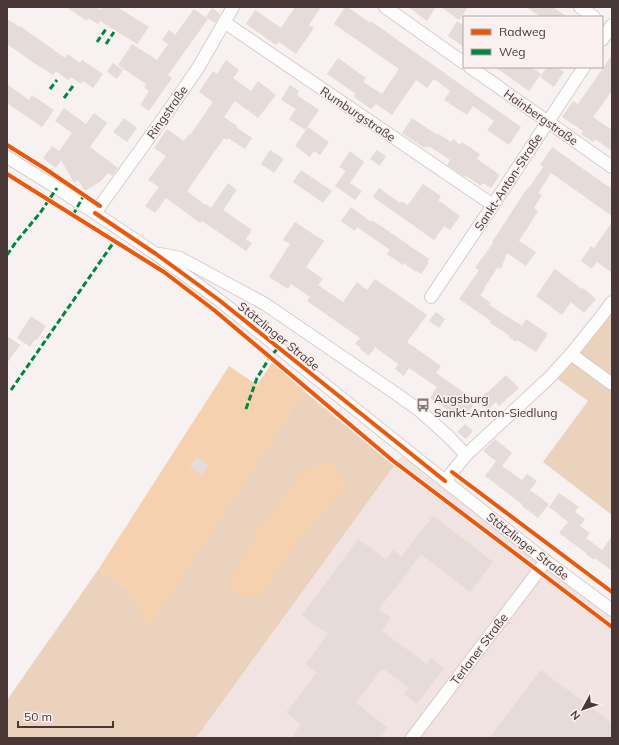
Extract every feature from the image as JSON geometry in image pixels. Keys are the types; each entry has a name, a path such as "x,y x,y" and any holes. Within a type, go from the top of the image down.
{"street":[{"name":"Ringstraße","path":"95,213 198,68 233,7"},
{"path":"385,7 463,62"},
{"path":"580,7 593,16"},
{"name":"Rumburgstraße","path":"224,22 493,206"},
{"path":"603,38 608,25"},
{"name":"Hainbergstraße","path":"471,68 612,167"},
{"name":"Sankt-Anton-Straße","path":"432,297 583,68"},
{"name":"Stätzlinger Straße","path":"7,157 57,188 156,254 219,300 445,481 612,610"},
{"name":"Stätzlinger Straße","path":"156,254 180,258 266,304 419,410 449,437 466,455"},
{"path":"219,300 230,284"},
{"path":"445,481 466,455 549,378 571,354 612,302"},
{"path":"571,354 612,384"},
{"name":"Terlaner Straße","path":"412,738 546,560"}],"shaded area":[{"path":"612,312 612,515 543,462 588,401 556,378"},
{"path":"272,363 304,391 149,627 126,587 98,570 229,366 257,385"},
{"path":"304,391 394,466 196,738 7,738 7,700 98,570 126,587 149,626"},
{"path":"406,450 612,610 612,738 196,738"},
{"path":"333,463 346,487 296,544 263,595 243,598 228,584 260,527 306,466"}],"building":[{"path":"66,7 96,7 100,10 102,7 117,7 149,27 137,44 100,21 98,24 88,18 87,21"},
{"path":"295,7 321,7 309,25 314,28 296,54 279,42 276,45 246,24 255,10 281,28"},
{"path":"345,7 348,7 370,23 371,21 521,127 509,145 487,130 494,121 473,106 467,115 444,100 450,91 434,79 427,88 416,80 392,115 376,104 371,109 354,97 356,94 327,74 338,58 366,78 363,82 382,94 399,69 334,24"},
{"path":"408,7 436,7 427,21"},
{"path":"441,7 468,7 459,20"},
{"path":"526,7 553,7 566,16 540,16"},
{"path":"212,8 220,14 215,23 206,17"},
{"path":"194,9 208,19 168,75 172,78 149,111 140,105 149,91 144,87 146,84 118,65 132,44 157,60 168,44 162,40 169,30 175,35"},
{"path":"7,19 19,27 20,26 65,58 68,54 80,63 82,60 103,74 93,88 83,81 81,84 71,77 68,80 56,71 53,75 7,44"},
{"path":"457,21 463,25 463,46 448,36"},
{"path":"612,55 612,91 593,117 612,130 612,151 595,139 593,142 581,134 583,131 562,117 573,101 578,104"},
{"path":"226,60 239,70 233,78 251,91 258,81 276,95 258,118 235,101 224,117 252,138 245,149 228,138 227,140 224,138 187,191 211,208 228,183 237,190 223,210 252,230 246,239 252,243 246,251 202,221 200,223 166,198 155,213 145,206 159,187 148,180 166,156 154,148 167,129 184,141 189,134 190,135 213,102 199,92 213,71 217,74"},
{"path":"113,63 123,70 117,79 107,72"},
{"path":"496,68 532,68 541,74 529,91"},
{"path":"546,68 558,68 564,72 554,87 540,77"},
{"path":"7,84 29,100 32,95 54,110 42,127 7,103"},
{"path":"290,85 299,91 297,95 319,110 305,130 289,119 296,109 281,100"},
{"path":"64,108 86,124 94,113 107,123 90,147 118,168 112,176 108,173 101,181 85,191 78,180 74,183 61,160 56,168 43,158 52,146 59,151 72,133 55,121"},
{"path":"124,118 137,128 127,142 113,132"},
{"path":"412,118 437,135 437,133 451,142 453,139 460,145 462,142 480,154 477,159 500,175 491,188 483,183 481,186 466,176 465,177 447,165 450,160 429,146 428,148 426,146 424,148 402,133"},
{"path":"308,127 329,142 320,155 314,151 310,157 295,146"},
{"path":"552,147 612,189 612,216 551,173 538,193 542,195 534,208 538,211 519,241 536,252 526,266 507,253 501,269 498,267 480,295 491,303 489,305 522,326 526,319 548,334 536,352 517,340 516,342 508,337 509,335 490,323 491,321 459,299 479,270 475,268 493,243 492,242 528,187 529,188 543,167 540,165"},
{"path":"270,150 284,159 274,173 261,164"},
{"path":"377,150 386,156 380,166 370,159"},
{"path":"350,151 364,162 350,183 362,191 355,200 335,186 346,171 339,167"},
{"path":"301,170 332,191 323,203 293,182"},
{"path":"423,184 441,196 438,200 460,216 450,230 444,226 434,240 373,197 379,188 400,203 401,201 408,205"},
{"path":"351,207 371,222 372,220 429,259 427,262 429,263 421,274 404,263 403,265 387,254 390,250 357,227 355,231 341,221"},
{"path":"295,222 324,241 306,267 323,279 318,285 343,302 357,282 367,290 375,279 427,315 407,342 441,366 436,373 476,401 463,420 430,398 437,387 409,368 404,376 395,369 398,364 375,347 369,356 355,344 360,338 307,301 310,297 291,284 288,289 269,277 290,244 283,240"},
{"path":"612,222 612,273 597,262 592,269 581,261 591,246 594,248"},
{"path":"555,269 582,289 583,288 596,299 584,313 571,302 562,315 536,296"},
{"path":"436,312 445,319 439,328 429,321"},
{"path":"31,316 46,326 37,340 35,339 30,347 17,338"},
{"path":"7,336 20,345 7,363"},
{"path":"506,375 519,388 499,406 496,402 488,410 479,401 486,392 487,393"},
{"path":"465,424 473,431 466,439 457,432"},
{"path":"495,439 512,453 502,466 522,480 527,474 537,481 530,490 549,504 538,518 485,476 496,461 483,451"},
{"path":"196,457 209,465 203,476 190,468"},
{"path":"559,493 579,507 575,512 585,519 580,526 590,533 586,538 602,550 612,536 612,571 595,558 594,560 559,533 568,522 549,507"},
{"path":"433,516 493,562 470,592 421,554 379,609 391,618 382,631 427,664 431,658 444,668 417,704 404,694 409,688 382,669 356,703 388,728 380,738 291,738 301,724 286,712 317,673 306,664 328,634 302,615 358,539 386,559 393,550 401,557"},
{"path":"541,670 612,723 612,738 489,738"}],"marked path":[{"path":"97,42 106,29"},
{"path":"106,44 114,32"},
{"path":"50,89 57,80"},
{"path":"64,98 73,86"},
{"path":"7,255 40,213 57,188"},
{"path":"73,215 84,195"},
{"path":"11,390 116,239"},
{"path":"246,409 257,378 270,357 278,348"}],"cycle path":[{"path":"7,145 100,206"},
{"path":"7,174 164,272 214,310 392,460 612,627"},
{"path":"95,213 156,254 219,300 445,481"},
{"path":"452,472 612,592"}],"place":[{"name":"Augsburg Sankt-Anton-Siedlung","path":"423,405"}]}
